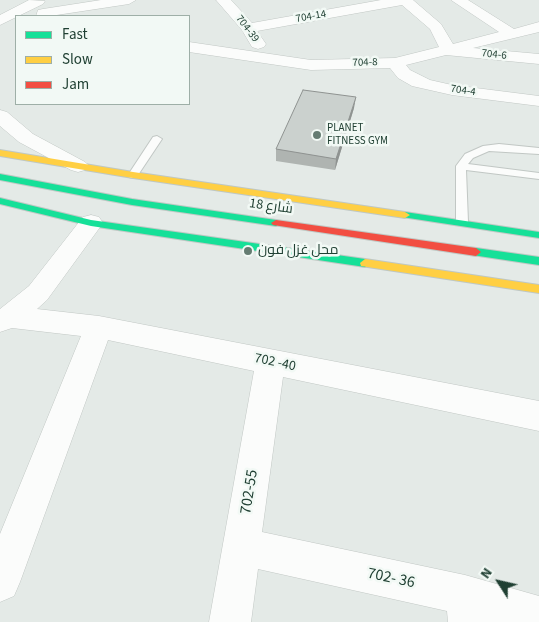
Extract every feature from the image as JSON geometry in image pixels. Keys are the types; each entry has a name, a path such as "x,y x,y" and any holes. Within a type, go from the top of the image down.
{"street":[{"path":"16,15 41,8 125,0"},
{"name":"704-39","path":"223,0 248,28 268,60"},
{"name":"704-14","path":"248,28 404,0"},
{"path":"404,0 436,27 449,51"},
{"path":"458,0 511,33"},
{"name":"704-8","path":"190,47 311,65 395,62 449,51 539,27"},
{"name":"704-6","path":"449,51 539,59"},
{"name":"704-4","path":"395,62 404,74 424,84 452,90 539,101"},
{"path":"0,116 26,138 78,166"},
{"name":"شارع 18","path":"0,153 133,175 462,222 539,235"},
{"name":"شارع 18","path":"0,177 132,202 539,261"},
{"path":"0,201 91,223 539,289"},
{"path":"5,319 38,293 91,223"},
{"name":"702 -40","path":"5,319 100,327 539,416"},
{"path":"0,582 100,327"},
{"name":"702-55","path":"230,622 270,362"},
{"name":"702- 36","path":"242,547 467,609 539,616"}],"lane":[{"path":"133,175 157,139"},
{"path":"462,222 461,166 469,156 487,148 498,147 539,151"},
{"path":"461,166 539,176"}],"building":[{"name":"PLANET FITNESS GYM","path":"303,90 356,97 336,159 276,149"}],"traffic: fast":[{"path":"0,177 132,202 276,223"},
{"path":"0,201 91,223 365,263"},
{"path":"405,215 539,235"},
{"path":"476,252 539,261"}],"traffic: slow":[{"path":"0,153 133,175 405,215"},
{"path":"365,263 539,289"}],"traffic: jam":[{"path":"276,223 476,252"}],"place":[{"name":"PLANET FITNESS GYM","path":"317,135"},
{"name":"محل غزل فون","path":"248,251"}]}
